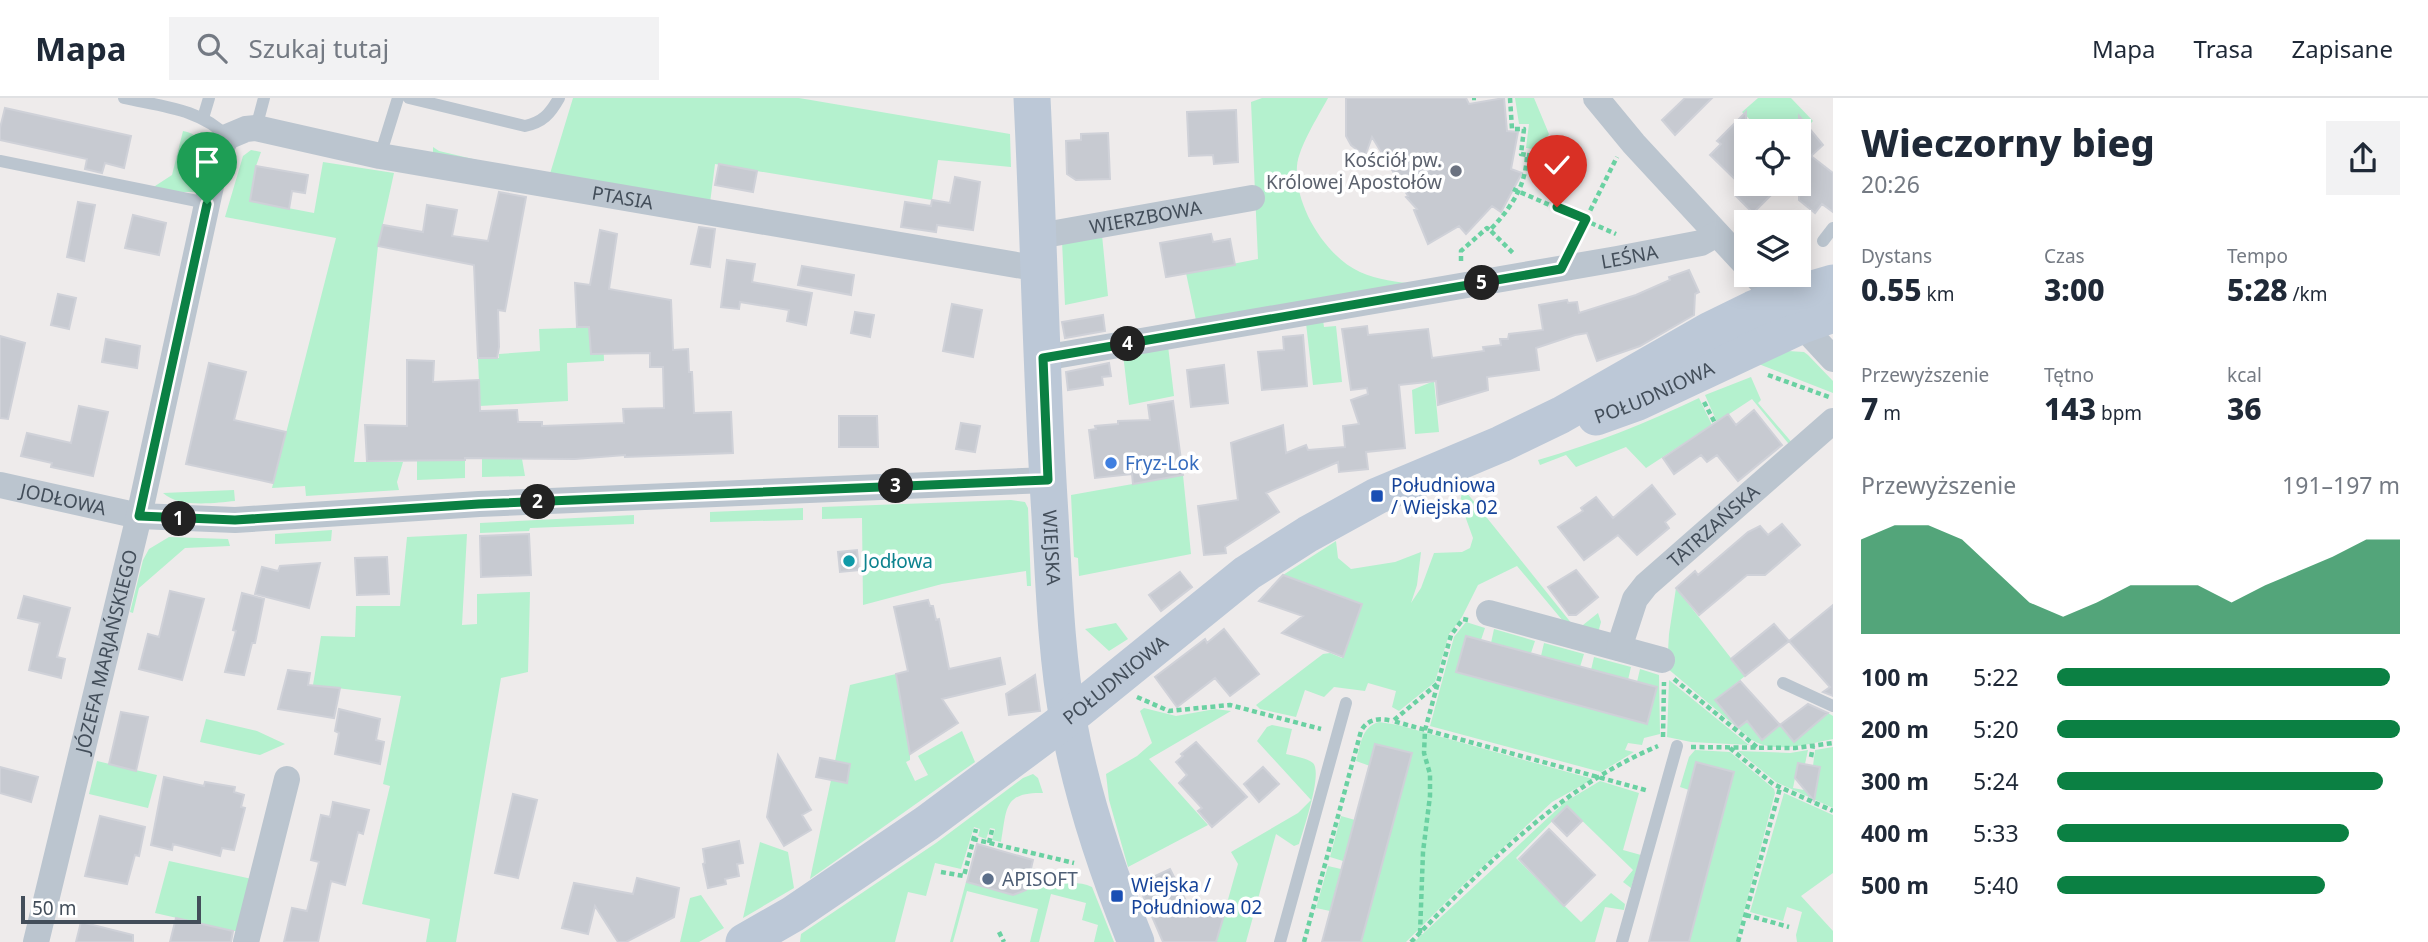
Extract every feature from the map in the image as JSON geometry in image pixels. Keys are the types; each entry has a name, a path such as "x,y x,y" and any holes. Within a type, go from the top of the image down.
{"street":[{"name":"WIEJSKA","path":"1032,98 1057,650 1080,774 1117,895 1136,942"},
{"path":"1596,98 1634,144 1734,252"},
{"name":"PTASIA","path":"223,145 246,129 256,128 380,156 1039,253"},
{"name":"JÓZEFA MARJAŃSKIEGO","path":"36,942 139,516 207,204 223,145"},
{"name":"WIERZBOWA","path":"1039,253 1252,198"},
{"name":"LEŚNA","path":"1043,358 1654,252 1701,243 1717,234"},
{"name":"POŁUDNIOWA","path":"744,942 793,919 928,823 1068,718 1223,592 1308,534 1377,496 1501,444 1571,426 1638,402 1792,303 1833,283"},
{"path":"1792,303 1833,359"},
{"name":"TATRZAŃSKA","path":"1619,648 1635,599 1646,585 1833,421"},
{"name":"JODŁOWA","path":"0,485 139,516 235,520 493,503 1048,480"},
{"path":"1489,613 1662,660"},
{"path":"246,942 287,779"}],"lane":[{"path":"124,98 188,112 203,118 219,127 223,145"},
{"path":"203,118 209,98"},
{"path":"256,128 264,98"},
{"path":"380,156 398,98"},
{"path":"409,98 525,126 539,123 550,114 559,98"},
{"path":"0,161 207,204"},
{"path":"1823,242 1833,228"},
{"path":"1783,683 1833,706"},
{"path":"1280,942 1346,703"},
{"path":"1622,942 1677,746"}],"path":[{"path":"1510,98 1512,129 1524,129 1521,154 1570,161"},
{"path":"1561,269 1619,152"},
{"path":"1490,230 1506,214 1526,173 1527,155"},
{"path":"1516,191 1586,219 1654,252"},
{"path":"1461,264 1461,251 1487,228 1514,254"},
{"path":"1759,373 1833,398"},
{"path":"1700,393 1715,423"},
{"path":"1420,933 1423,852 1430,796 1430,774 1424,753 1425,730 1451,635 1463,619"},
{"path":"1411,942 1455,896 1563,800 1638,755 1663,744 1662,660"},
{"path":"1392,721 1437,684"},
{"path":"1128,690 1169,711 1230,705 1359,739"},
{"path":"1304,942 1359,739 1364,726 1370,721 1392,721 1663,795"},
{"path":"1677,746 1813,747 1833,743"},
{"path":"1811,757 1813,747"},
{"path":"1730,748 1780,788 1833,811"},
{"path":"1353,764 1360,766"},
{"path":"1738,942 1780,788"},
{"path":"1339,809 1349,812"},
{"path":"941,872 964,876 976,829"},
{"path":"988,843 992,830"},
{"path":"973,839 1074,863 1082,861"},
{"path":"1326,860 1334,862"},
{"path":"1312,911 1321,913"},
{"path":"1746,915 1789,927"},
{"path":"999,932 1004,942"}],"green space":[{"path":"573,98 799,98 1010,134 1011,167 938,160 932,200 715,164 710,203 551,180 433,156 433,147 439,151 549,177"},
{"path":"1262,98 1328,98 1298,158 1297,181 1306,212 1324,242 1347,264 1374,277 1417,284 1197,325 1186,273 1258,259 1251,102"},
{"path":"1515,98 1534,98 1549,134 1539,150 1526,148 1529,124 1519,124"},
{"path":"1758,98 1791,98 1813,121 1749,119 1742,112"},
{"path":"183,131 198,138 206,153 196,192 170,192 152,188 172,175"},
{"path":"251,150 261,152 251,201 314,213 323,162 394,173 378,246 354,462 403,462 397,482 399,490 306,496 305,486 272,488 336,238 225,217 243,156"},
{"path":"1102,235 1108,296 1065,305 1062,241"},
{"path":"1323,320 1324,327 1336,326 1342,382 1313,385 1306,323"},
{"path":"603,327 604,361 567,363 568,401 480,406 478,358 499,358 499,354 540,351 539,329"},
{"path":"1168,346 1174,396 1129,405 1123,354"},
{"path":"1788,351 1804,352 1808,355 1833,381 1833,393 1756,363"},
{"path":"1751,377 1761,400 1758,403 1794,445 1792,448 1752,399 1717,422 1705,395"},
{"path":"1434,381 1439,432 1415,434 1412,390"},
{"path":"1699,398 1712,425 1646,468 1626,447 1576,467 1566,455 1540,465 1538,460 1620,432"},
{"path":"482,458 522,459 525,476 482,477"},
{"path":"465,460 465,478 417,480 417,461"},
{"path":"1183,475 1191,554 1079,576 1078,558 1074,557 1071,495"},
{"path":"1463,488 1572,624 1583,625 1598,613 1601,622 1598,633 1568,627 1517,566 1478,585 1462,617 1449,634 1435,682 1399,711 1392,707 1396,691 1368,683 1365,691 1334,687 1324,697 1305,690 1296,717 1260,709 1256,705 1323,654 1330,653 1342,658 1361,604 1283,575 1336,541 1338,558 1351,569 1395,562 1421,552 1417,585 1411,603 1421,588 1434,553 1462,552 1470,548 1473,538 1460,502"},
{"path":"234,490 235,501 207,503 178,501 163,493"},
{"path":"1011,500 1025,502 1028,508 1031,586 1027,586 1026,571 942,584 863,605 862,518 822,519 822,507"},
{"path":"803,508 803,520 710,522 710,512"},
{"path":"634,515 634,524 480,533 480,523"},
{"path":"332,530 331,541 275,544 275,534"},
{"path":"467,534 462,625 477,624 477,594 530,592 528,672 501,678 456,942 426,942 430,919 362,904 390,786 383,784 401,696 313,685 321,636 355,637 356,606 400,606 407,537"},
{"path":"169,537 228,539 230,546 185,548 139,588 133,613 130,612 143,560 149,549"},
{"path":"1676,588 1745,676 1715,700 1738,727 1747,721 1762,739 1780,725 1794,741 1828,713 1833,716 1833,739 1792,747 1761,744 1752,740 1667,668"},
{"path":"1466,622 1485,628 1481,640 1466,637 1457,672 1647,724 1637,682 1640,669 1659,675 1660,734 1644,738 1642,745 1628,743 1625,750 1634,752 1601,772 1430,726 1454,637"},
{"path":"1116,623 1128,639 1109,651 1085,629"},
{"path":"1494,629 1535,641 1531,653 1491,643"},
{"path":"1544,643 1584,654 1580,667 1541,656"},
{"path":"1594,657 1631,667 1628,680 1591,670"},
{"path":"896,674 910,754 910,760 906,762 915,781 928,775 918,756 962,731 975,762 810,879 831,780 847,782 850,764 835,761 850,685"},
{"path":"1669,680 1749,745 1691,742 1667,737"},
{"path":"1144,708 1176,716 1215,709 1231,711 1149,759 1208,825 1128,867 1109,800 1106,774 1137,756 1152,743 1140,711"},
{"path":"206,719 257,731 285,744 260,755 200,742"},
{"path":"1379,722 1593,779 1552,802 1406,942 1361,942 1412,754 1376,744 1370,766 1356,761 1365,732"},
{"path":"1272,725 1292,729 1286,754 1313,763 1316,778 1311,802 1299,844 1294,846 1276,834 1246,942 1216,942 1238,864 1231,852 1298,813 1311,800 1257,741 1267,727"},
{"path":"1833,747 1833,808 1776,782 1738,751 1790,753 1808,750 1805,764 1798,763 1793,788 1815,792 1820,768 1813,766 1815,750"},
{"path":"1695,750 1730,752 1774,789 1775,793 1736,942 1689,942 1689,790 1680,787 1689,757"},
{"path":"97,761 157,775 148,808 89,794"},
{"path":"1033,774 1038,778 1043,793 1030,793 1014,799 1006,812 1001,842 992,840 995,829 990,828 986,839 978,836 980,829 974,827 961,869 935,863 926,896 908,892 895,942 800,942 801,934 936,843 1023,778"},
{"path":"1600,781 1639,793 1623,850 1641,855 1631,888 1623,882 1633,870 1567,806 1516,858 1581,922 1611,893 1625,904 1624,910 1605,907 1595,942 1414,942 1565,802"},
{"path":"1784,793 1833,815 1833,873 1801,896 1833,931 1833,942 1797,942 1796,935 1802,912 1787,907 1783,921 1750,912"},
{"path":"1341,816 1355,820 1343,861 1330,857"},
{"path":"760,842 788,852 794,888 743,918"},
{"path":"169,861 252,879 239,932 155,913"},
{"path":"1032,866 1033,879 1040,882 1077,883 1092,887 1114,942 1094,942 1098,925 1082,920 1086,903 1051,894 1039,942 1030,942 1038,909 967,891 953,942 950,942 966,882 1014,895 1026,889"},
{"path":"1328,866 1341,869 1330,911 1316,908"},
{"path":"701,895 724,928 699,942 680,942 690,898"}],"building":[{"name":"Kościół pw. Królowej Apostołów","path":"1346,98 1466,98 1469,104 1504,98 1507,131 1518,132 1511,169 1522,173 1501,212 1492,206 1466,234 1459,226 1428,244 1414,210 1417,209 1406,197 1408,196 1372,137 1365,156 1351,145 1346,136"},
{"path":"1685,98 1712,98 1675,135 1662,120"},
{"path":"5,108 131,136 124,168 105,163 102,173 85,169 87,159 0,140"},
{"path":"1236,110 1238,162 1214,164 1213,155 1189,156 1187,112"},
{"path":"1734,124 1734,178 1710,155 1721,144 1717,141"},
{"path":"1811,130 1823,145 1811,156"},
{"path":"1108,133 1110,179 1076,180 1067,174 1066,141 1081,140 1081,134"},
{"path":"1811,156 1833,173 1833,212 1822,204 1815,213 1799,200 1799,196 1811,196"},
{"path":"719,164 757,171 753,192 715,185"},
{"path":"256,166 308,175 305,193 292,191 289,209 250,201"},
{"path":"955,177 980,182 973,230 937,225 936,232 901,227 905,202 931,206 932,200 950,203"},
{"path":"499,192 526,197 505,311 498,310 497,358 478,358 474,265 378,246 383,225 423,232 427,205 457,210 452,236 488,241"},
{"path":"1736,196 1770,196 1756,210 1750,210"},
{"path":"78,202 95,205 84,261 67,257"},
{"path":"133,215 166,223 159,255 125,248"},
{"path":"699,227 715,229 710,267 691,264"},
{"path":"600,230 617,234 609,289 671,300 673,350 688,349 694,413 731,412 733,453 575,459 367,461 365,425 407,426 407,360 434,361 433,382 479,380 480,411 517,410 518,422 542,422 542,426 624,423 623,409 664,408 663,367 650,367 650,353 591,354 589,327 577,327 575,283 590,285"},
{"path":"1211,234 1213,242 1230,239 1235,265 1166,277 1160,243"},
{"path":"727,260 755,264 752,282 812,293 806,325 787,321 789,310 740,302 739,309 721,307"},
{"path":"802,266 854,275 851,295 798,285"},
{"path":"1689,270 1699,292 1695,294 1694,315 1640,346 1597,361 1587,333 1575,335 1536,348 1539,370 1487,377 1488,390 1438,405 1436,381 1399,385 1405,448 1366,452 1368,469 1339,472 1338,462 1266,493 1279,512 1225,547 1226,553 1204,555 1198,506 1238,500 1231,443 1283,425 1286,453 1306,445 1308,450 1345,447 1343,426 1359,424 1351,400 1368,394 1367,388 1351,390 1342,329 1367,326 1368,335 1428,329 1432,358 1484,351 1483,347 1501,345 1500,339 1508,339 1509,334 1543,330 1539,305 1567,300 1568,303 1577,302 1579,313 1636,295 1670,280 1669,277"},
{"path":"58,294 76,298 69,329 51,325"},
{"path":"952,304 982,310 973,357 943,351"},
{"path":"855,312 874,315 870,337 851,333"},
{"path":"1103,315 1105,331 1065,338 1062,322"},
{"path":"1303,335 1307,386 1262,390 1258,352 1284,350 1283,337"},
{"path":"0,336 25,343 8,419 0,418"},
{"path":"106,339 140,346 137,368 102,362"},
{"path":"209,363 246,372 234,420 286,432 273,483 186,464"},
{"path":"1109,363 1111,376 1102,377 1103,385 1068,390 1066,372"},
{"path":"1224,365 1228,403 1191,407 1187,370"},
{"path":"1173,401 1183,475 1133,484 1132,474 1095,478 1089,430 1096,429 1095,426 1118,424 1118,421 1150,420 1148,405"},
{"path":"79,406 108,412 93,476 51,467 52,463 21,456 27,433 71,443"},
{"path":"1754,410 1782,445 1738,481 1717,455 1707,462 1701,455 1674,474 1663,458 1728,414 1736,425"},
{"path":"839,416 877,416 878,447 839,447"},
{"path":"961,423 980,426 975,452 956,449"},
{"path":"1652,485 1675,514 1665,522 1669,528 1637,555 1618,535 1584,560 1558,527 1583,511 1581,508 1596,497 1613,518"},
{"path":"1782,524 1800,545 1765,575 1747,575 1699,615 1676,588 1695,571 1698,575 1748,532 1760,526 1768,535"},
{"path":"529,534 531,575 481,577 480,536"},
{"name":"Jodłowa","path":"857,550 859,570 840,572 838,552"},
{"path":"387,557 389,594 357,595 355,558"},
{"path":"320,563 309,608 255,594 262,567 278,571 280,566"},
{"path":"1576,570 1598,597 1576,615 1569,615 1548,587"},
{"path":"1180,572 1192,587 1161,611 1149,595"},
{"path":"1283,575 1362,604 1343,657 1282,633 1303,616 1259,601"},
{"path":"170,591 204,599 182,680 139,669 148,634 159,637"},
{"path":"242,593 264,599 255,643 252,643 244,675 225,672 236,631 233,630"},
{"path":"24,596 70,608 57,657 65,659 61,678 29,670 40,623 18,618"},
{"path":"928,600 930,606 933,606 936,620 939,619 949,669 1000,658 1005,684 942,699 958,723 910,754 896,674 908,671 894,607"},
{"path":"1833,605 1833,696 1823,692 1830,687 1789,641"},
{"path":"1774,624 1789,641 1745,676 1731,659"},
{"path":"1224,629 1259,674 1230,696 1215,678 1177,707 1155,677 1205,639 1207,643"},
{"path":"1466,636 1657,687 1647,724 1456,672"},
{"path":"288,670 310,673 308,685 340,688 334,718 278,709"},
{"path":"1035,675 1040,711 1009,715 1006,694"},
{"path":"1740,681 1780,725 1762,740 1747,721 1738,728 1715,700"},
{"path":"1808,704 1828,713 1794,742 1780,725"},
{"path":"339,709 380,719 376,740 384,742 380,764 335,754 339,733 335,731"},
{"path":"121,712 148,717 136,771 109,764"},
{"path":"1196,742 1247,797 1212,827 1198,811 1202,808 1179,783 1187,775 1176,762 1183,756 1181,754"},
{"path":"1375,744 1412,753 1361,942 1322,942"},
{"path":"778,755 811,810 802,815 811,830 784,846 767,817"},
{"path":"820,758 850,764 847,783 816,777"},
{"path":"1696,762 1734,772 1689,942 1649,942"},
{"path":"1798,763 1820,767 1814,801 1795,778"},
{"path":"0,767 38,777 31,802 0,793"},
{"path":"1263,767 1279,784 1259,802 1244,784"},
{"path":"164,777 204,786 205,782 235,787 234,792 244,795 241,807 245,808 234,850 222,848 220,856 173,844 172,850 151,845"},
{"path":"513,794 537,800 518,878 495,873"},
{"path":"333,802 369,810 363,834 358,832 345,885 331,881 318,942 284,942 292,908 307,911 319,862 311,860 321,815 330,817"},
{"path":"1567,806 1582,821 1567,836 1552,821"},
{"path":"100,816 145,827 139,856 135,855 127,884 85,876"},
{"path":"1549,829 1595,875 1564,906 1519,859"},
{"path":"739,841 743,863 737,864 739,876 725,879 726,884 708,888 703,849"},
{"path":"977,844 1033,860 1026,890 1013,895 967,882"},
{"path":"1170,869 1186,901 1225,912 1216,942 1163,942 1138,884"},
{"path":"637,878 679,888 674,917 626,942 618,942 595,906 588,934 562,928 574,883 633,894"},
{"path":"176,918 233,931 231,942 170,942"},
{"path":"81,922 133,935 133,942 76,942"}],"place":[{"name":"Kościół pw. Królowej Apostołów","path":"1456,171"},
{"name":"Fryz-Lok","path":"1111,463"},
{"name":"Południowa / Wiejska 02","path":"1377,496"},
{"name":"Jodłowa","path":"849,561"},
{"name":"APISOFT","path":"988,879"},
{"name":"Wiejska / Południowa 02","path":"1117,896"}],"route":[{"path":"207,204 139,516 235,520 479,504 1048,480 1043,358 1561,269 1586,219 1557,207"}]}
